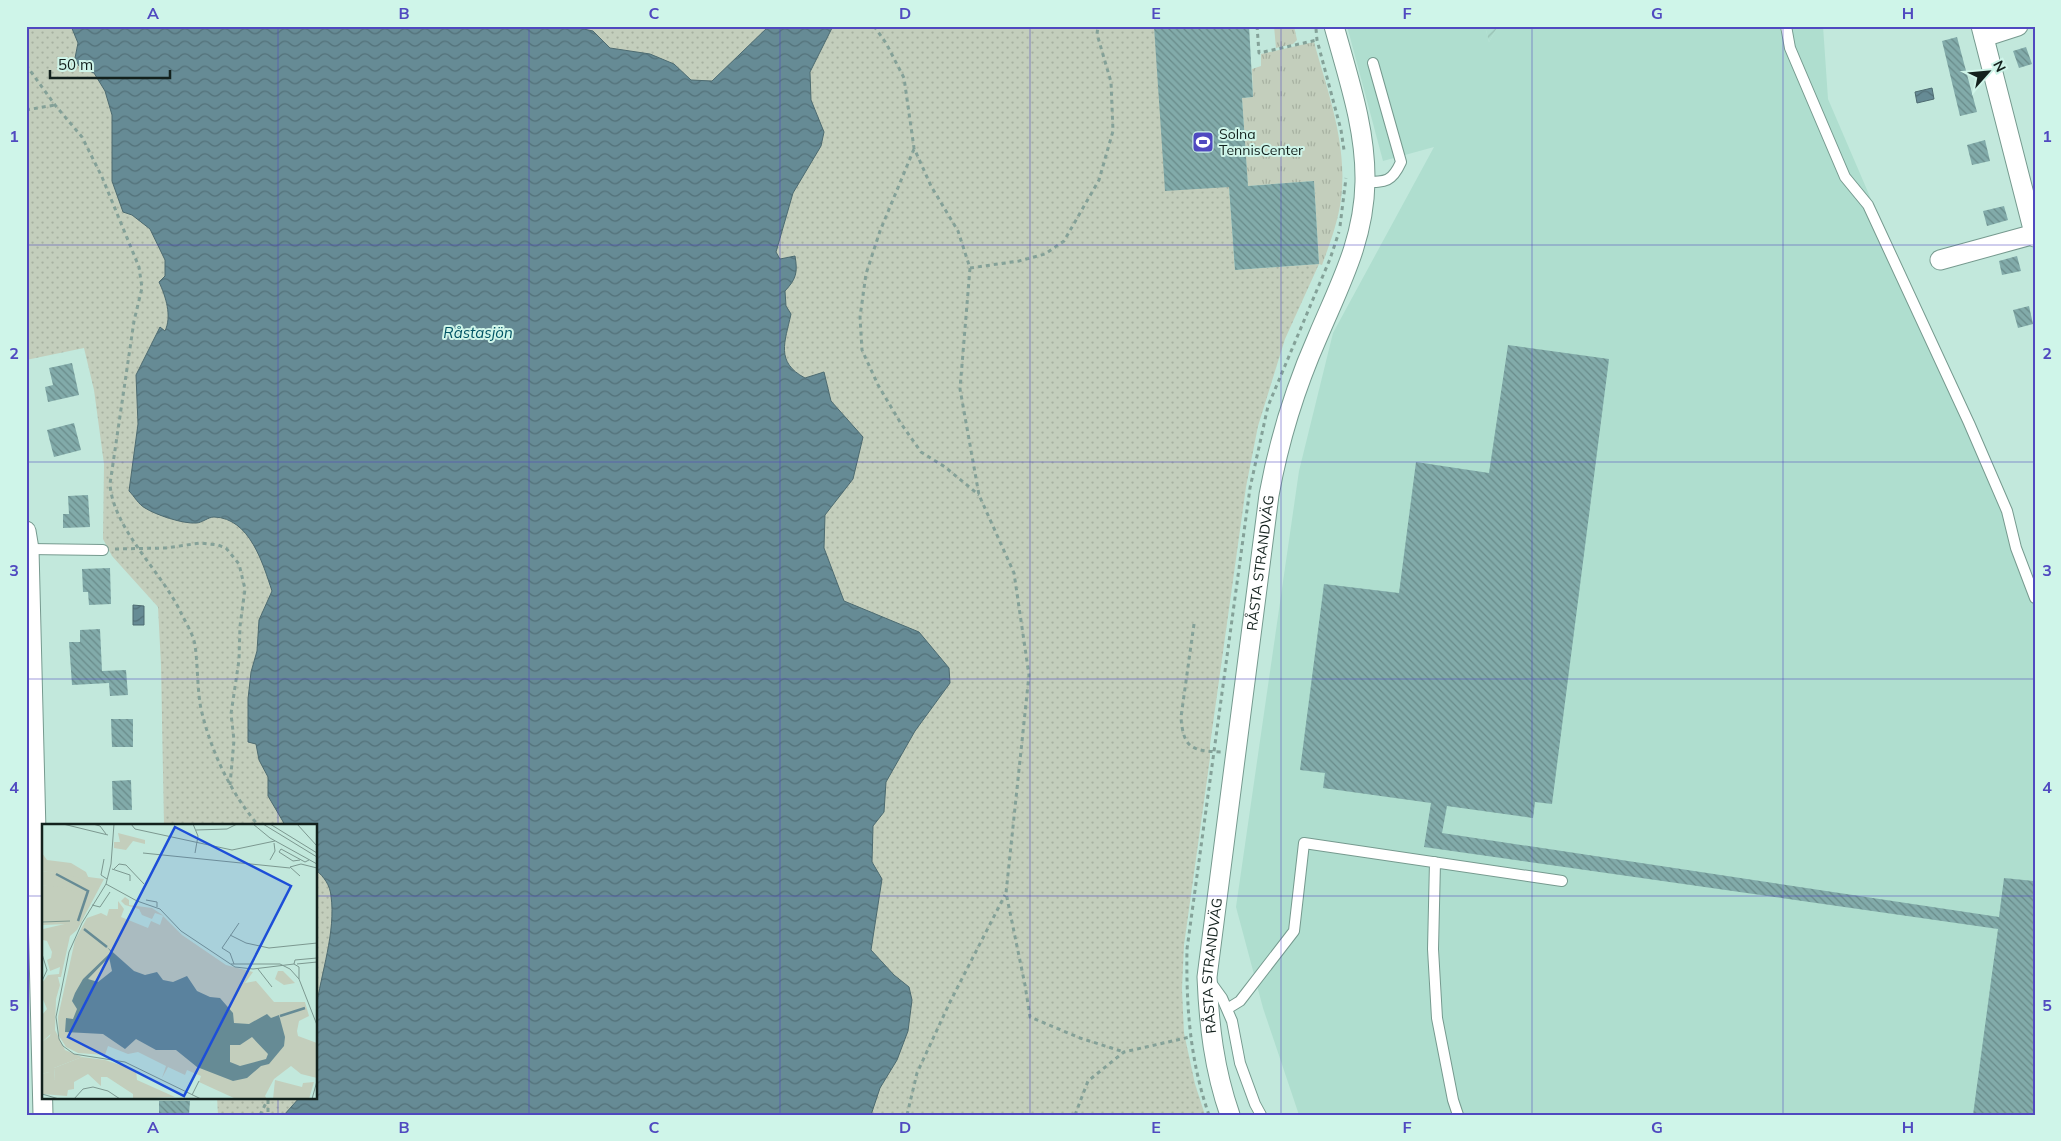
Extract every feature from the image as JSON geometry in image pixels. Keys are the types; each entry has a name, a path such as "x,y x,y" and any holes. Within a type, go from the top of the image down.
{"street":[{"name":"RÅSTA STRANDVÄG","path":"1230,1115 1215,1066 1211,1044 1206,977 1269,496 1280,437 1300,380 1351,261 1359,235 1365,182 1360,127 1334,26"},
{"path":"1940,260 2035,235 1983,32 2018,26"},
{"path":"28,540 42,1077"},
{"path":"43,1098 43,1115"}],"lane":[{"path":"1786,26 1790,48 1845,177 1868,205 2007,511 2016,548 2035,598"},
{"path":"1365,182 1385,182 1396,174 1401,162 1374,63"},
{"path":"28,540 103,550"},
{"path":"1227,1009 1240,1001 1294,931 1304,843 1562,881"},
{"path":"1435,862 1434,949 1438,1018 1453,1100 1458,1115"},
{"path":"1206,977 1222,998 1232,1021 1240,1063 1261,1115"}],"path":[{"path":"874,26 886,43 904,78 914,148 931,186 958,231 970,268 960,389 979,495 1014,573 1029,675 1006,894 1030,1017 1080,1038 1124,1052"},
{"path":"970,268 1019,260 1045,254 1052,250 1064,241 1099,180 1113,131 1111,82 1097,34 1098,26"},
{"path":"1257,26 1259,52 1317,40"},
{"path":"26,65 82,138 102,177 139,266 142,288 132,331 110,484 111,496 120,518 180,610 194,642 201,708 211,742 230,785 257,824"},
{"path":"26,110 55,105"},
{"path":"914,148 880,231 866,274 860,317 862,350 878,385 921,452 945,467 979,495"},
{"path":"103,550 166,548 200,543 226,548 239,564 245,589 240,626 239,660 231,714 234,740 230,785"},
{"path":"1194,624 1181,717 1182,732 1189,745 1199,751 1236,752"},
{"path":"908,1115 917,1073 950,1002 1006,894"},
{"path":"1075,1115 1088,1081 1124,1052 1190,1037"},
{"path":"260,1115 268,1098"},
{"path":"268,1098 268,1115"}],"shaded area":[{"path":"1347,26 1485,26 1489,42 1498,26 1823,26 1828,99 2035,581 2035,1115 1299,1115 1263,1008 1236,907 1299,471 1333,333 1434,147 1383,161"},
{"path":"1485,26 1498,26 1489,42"}],"green space":[{"path":"26,26 1154,26 1229,187 1235,270 1319,264 1285,339 1258,426 1246,487 1210,745 1210,758 1184,945 1182,989 1184,1033 1195,1084 1205,1115 218,1115 217,1098 318,1098 318,824 164,824 158,607 112,556 103,539 104,464 94,390 84,348 26,360"},
{"path":"1274,26 1294,26 1297,40 1293,44 1276,48"},
{"path":"1314,42 1331,100 1342,159 1341,199 1338,216 1322,265 1319,264 1314,181 1248,186 1242,98 1253,97 1252,69 1261,66 1261,54"}],"water":[{"name":"Råstasjön","path":"71,26 577,26 593,31 610,48 650,54 674,64 691,80 712,81 769,26 833,26 810,72 811,100 824,132 821,146 793,193 776,252 780,259 795,256 796,262 796,271 792,283 785,291 786,306 791,314 784,351 789,365 805,378 824,372 831,401 863,437 853,479 825,515 824,548 844,601 919,632 949,668 950,683 915,731 886,782 884,812 873,826 872,862 882,879 871,950 894,975 909,987 912,1000 908,1031 897,1060 880,1088 871,1115 284,1115 299,1098 318,1098 318,999 330,938 332,910 328,885 318,872 318,824 284,824 268,796 268,777 259,760 256,744 248,742 248,699 251,672 257,651 259,620 272,591 253,544 237,525 226,519 214,517 196,523 170,518 143,507 129,491 138,424 136,375 160,327 165,331 168,319 166,300 159,282 165,276 165,260 150,229 132,215 123,212 112,181 112,115 105,91 94,73 79,66 75,58 78,43"},
{"path":"1932,88 1934,99 1917,103 1915,92"},
{"path":"133,605 144,606 144,625 133,625"}],"building":[{"name":"Solna TennisCenter","path":"1154,26 1249,26 1253,97 1242,98 1248,186 1314,181 1319,264 1235,270 1229,187 1165,191"},
{"path":"1957,37 1977,112 1960,116 1942,41"},
{"path":"2026,47 2032,64 2019,68 2013,51"},
{"path":"1985,140 1990,161 1972,165 1967,145"},
{"path":"2004,206 2008,220 1987,226 1983,211"},
{"path":"2017,256 2021,271 2002,275 1999,261"},
{"path":"2029,306 2033,324 2018,328 2013,310"},
{"path":"1508,345 1609,359 1552,804 1535,802 1533,818 1447,806 1442,833 1999,917 2004,878 2035,881 2035,1115 1973,1115 1998,929 1424,847 1431,803 1323,788 1325,773 1300,770 1324,584 1399,593 1416,462 1489,473"},
{"path":"72,363 79,395 48,402 45,387 53,385 49,368"},
{"path":"74,423 81,450 54,457 47,430"},
{"path":"88,495 90,527 63,528 63,514 69,514 68,496"},
{"path":"110,568 111,604 89,605 88,592 83,592 82,569"},
{"path":"100,629 102,671 126,670 128,695 110,696 109,683 72,685 69,642 80,642 80,630"},
{"path":"111,719 133,719 133,747 112,747"},
{"path":"131,780 132,810 113,810 112,781"},
{"path":"159,1101 190,1101 189,1115 159,1115"}],"place":[{"name":"Solna TennisCenter","path":"1203,142"}]}
